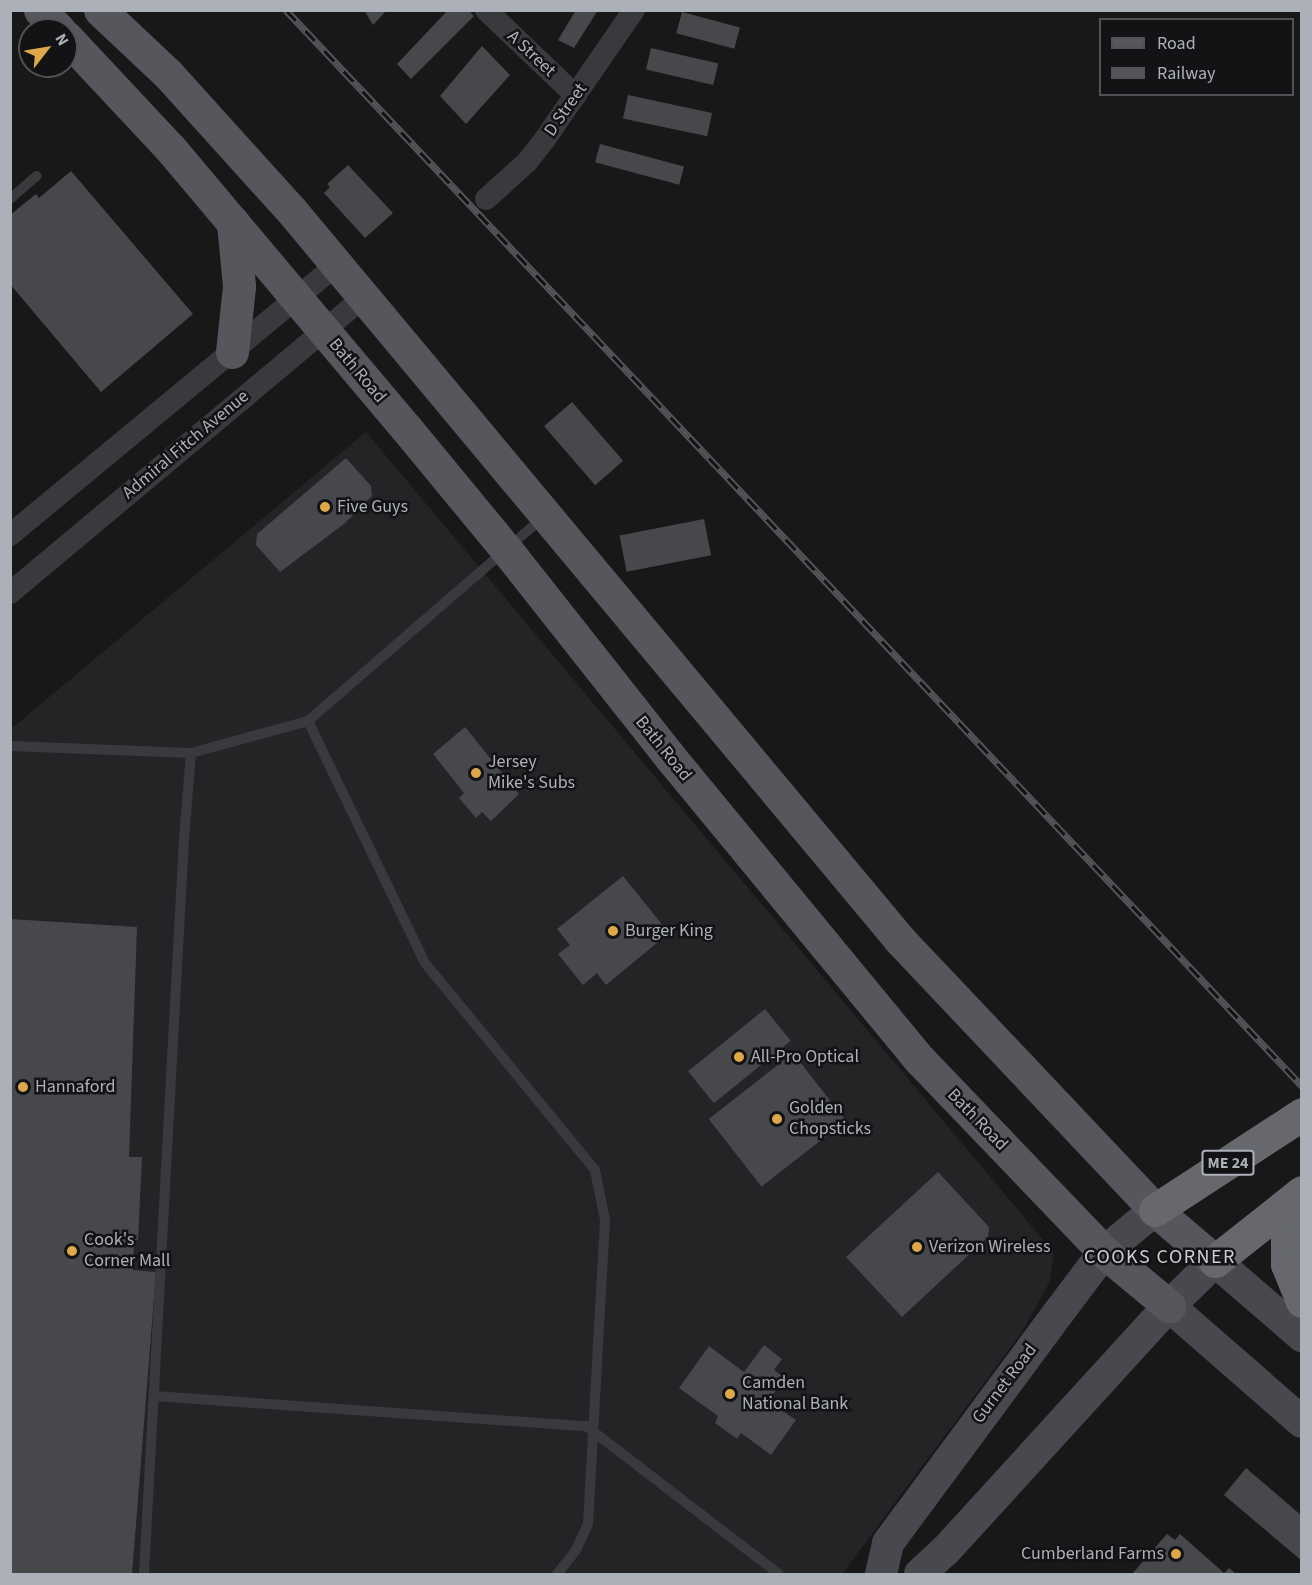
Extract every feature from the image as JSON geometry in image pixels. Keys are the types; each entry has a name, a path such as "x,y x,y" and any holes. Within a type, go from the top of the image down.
{"highway":[{"name":"ME 24","path":"1155,1210 1302,1114"},
{"path":"1215,1261 1302,1192"},
{"path":"1302,1201 1287,1234 1287,1264 1292,1282 1302,1301"}],"main road":[{"path":"100,10 168,74 291,210 335,266 900,940 1155,1210 1302,1336"},
{"name":"Bath Road","path":"78,50 170,148 506,548 677,766 920,1060 1104,1252 1302,1422"},
{"path":"232,352 239,286 233,222"},
{"name":"Gurnet Road","path":"881,1575 888,1543 1104,1252 1155,1210"},
{"path":"920,1575 946,1550 1169,1306 1215,1261"}],"street":[{"name":"A Street","path":"486,10 576,96"},
{"name":"D Street","path":"486,199 527,162 576,96 634,10"},
{"path":"10,535 335,266"},
{"name":"Admiral Fitch Avenue","path":"10,593 363,298"}],"lane":[{"path":"10,199 36,176"},
{"path":"10,746 191,753 308,721 544,515"},
{"path":"308,721 425,963 595,1170 605,1220 588,1524 576,1550 557,1575"},
{"path":"144,1575 184,839 191,753"},
{"path":"154,1396 586,1426 779,1575"}],"shaded area":[{"path":"366,432 1054,1253 1049,1283 1022,1332 842,1574 11,1574 11,729"}],"building":[{"path":"364,10 387,10 373,25"},
{"path":"448,10 468,10 474,16 411,79 397,64"},
{"path":"576,10 598,10 574,48 558,40"},
{"path":"682,12 740,28 734,49 676,33"},
{"path":"482,46 510,75 466,124 440,96"},
{"path":"651,48 718,64 713,85 646,69"},
{"path":"628,95 712,113 707,136 623,118"},
{"path":"600,144 684,167 679,185 595,162"},
{"path":"348,165 393,213 365,238 324,193 330,187 327,184"},
{"path":"71,171 193,314 101,392 10,284 10,215 36,194 39,198"},
{"path":"572,402 623,461 595,485 544,426"},
{"name":"Five Guys","path":"346,458 371,486 372,496 344,524 280,572 256,545 257,534"},
{"path":"704,519 711,555 627,572 620,535"},
{"name":"Jersey Mike's Subs","path":"465,727 519,794 491,821 482,812 476,818 459,798 464,793 433,754"},
{"name":"Burger King","path":"623,876 669,933 606,985 597,973 583,985 558,954 570,945 557,929"},
{"name":"Cook's Corner Mall","path":"10,919 137,927 129,1157 142,1157 138,1240 134,1240 133,1270 156,1272 132,1574 10,1574"},
{"name":"All-Pro Optical","path":"765,1009 791,1041 714,1103 688,1071"},
{"name":"Golden Chopsticks","path":"793,1053 846,1121 762,1187 709,1119"},
{"name":"Verizon Wireless","path":"938,1172 989,1227 988,1237 902,1317 846,1257"},
{"name":"Camden National Bank","path":"764,1345 782,1359 774,1370 785,1378 768,1401 796,1420 771,1455 741,1433 737,1439 715,1423 718,1416 679,1388 709,1346 744,1372"},
{"path":"1246,1468 1302,1516 1302,1561 1224,1495"},
{"name":"Cumberland Farms","path":"1167,1534 1175,1540 1180,1534 1224,1573 1229,1568 1236,1574 1132,1574"}],"railway":[{"path":"286,10 1302,1086"}],"place":[{"name":"Five Guys","path":"325,507"},
{"name":"Jersey Mike's Subs","path":"476,773"},
{"name":"Burger King","path":"613,931"},
{"name":"All-Pro Optical","path":"739,1057"},
{"name":"Hannaford","path":"23,1087"},
{"name":"Golden Chopsticks","path":"777,1119"},
{"name":"Verizon Wireless","path":"917,1247"},
{"name":"Cook's Corner Mall","path":"72,1251"},
{"name":"Camden National Bank","path":"730,1394"},
{"name":"Cumberland Farms","path":"1176,1554"}],"district":[{"name":"COOKS CORNER","path":"1160,1257"}]}
